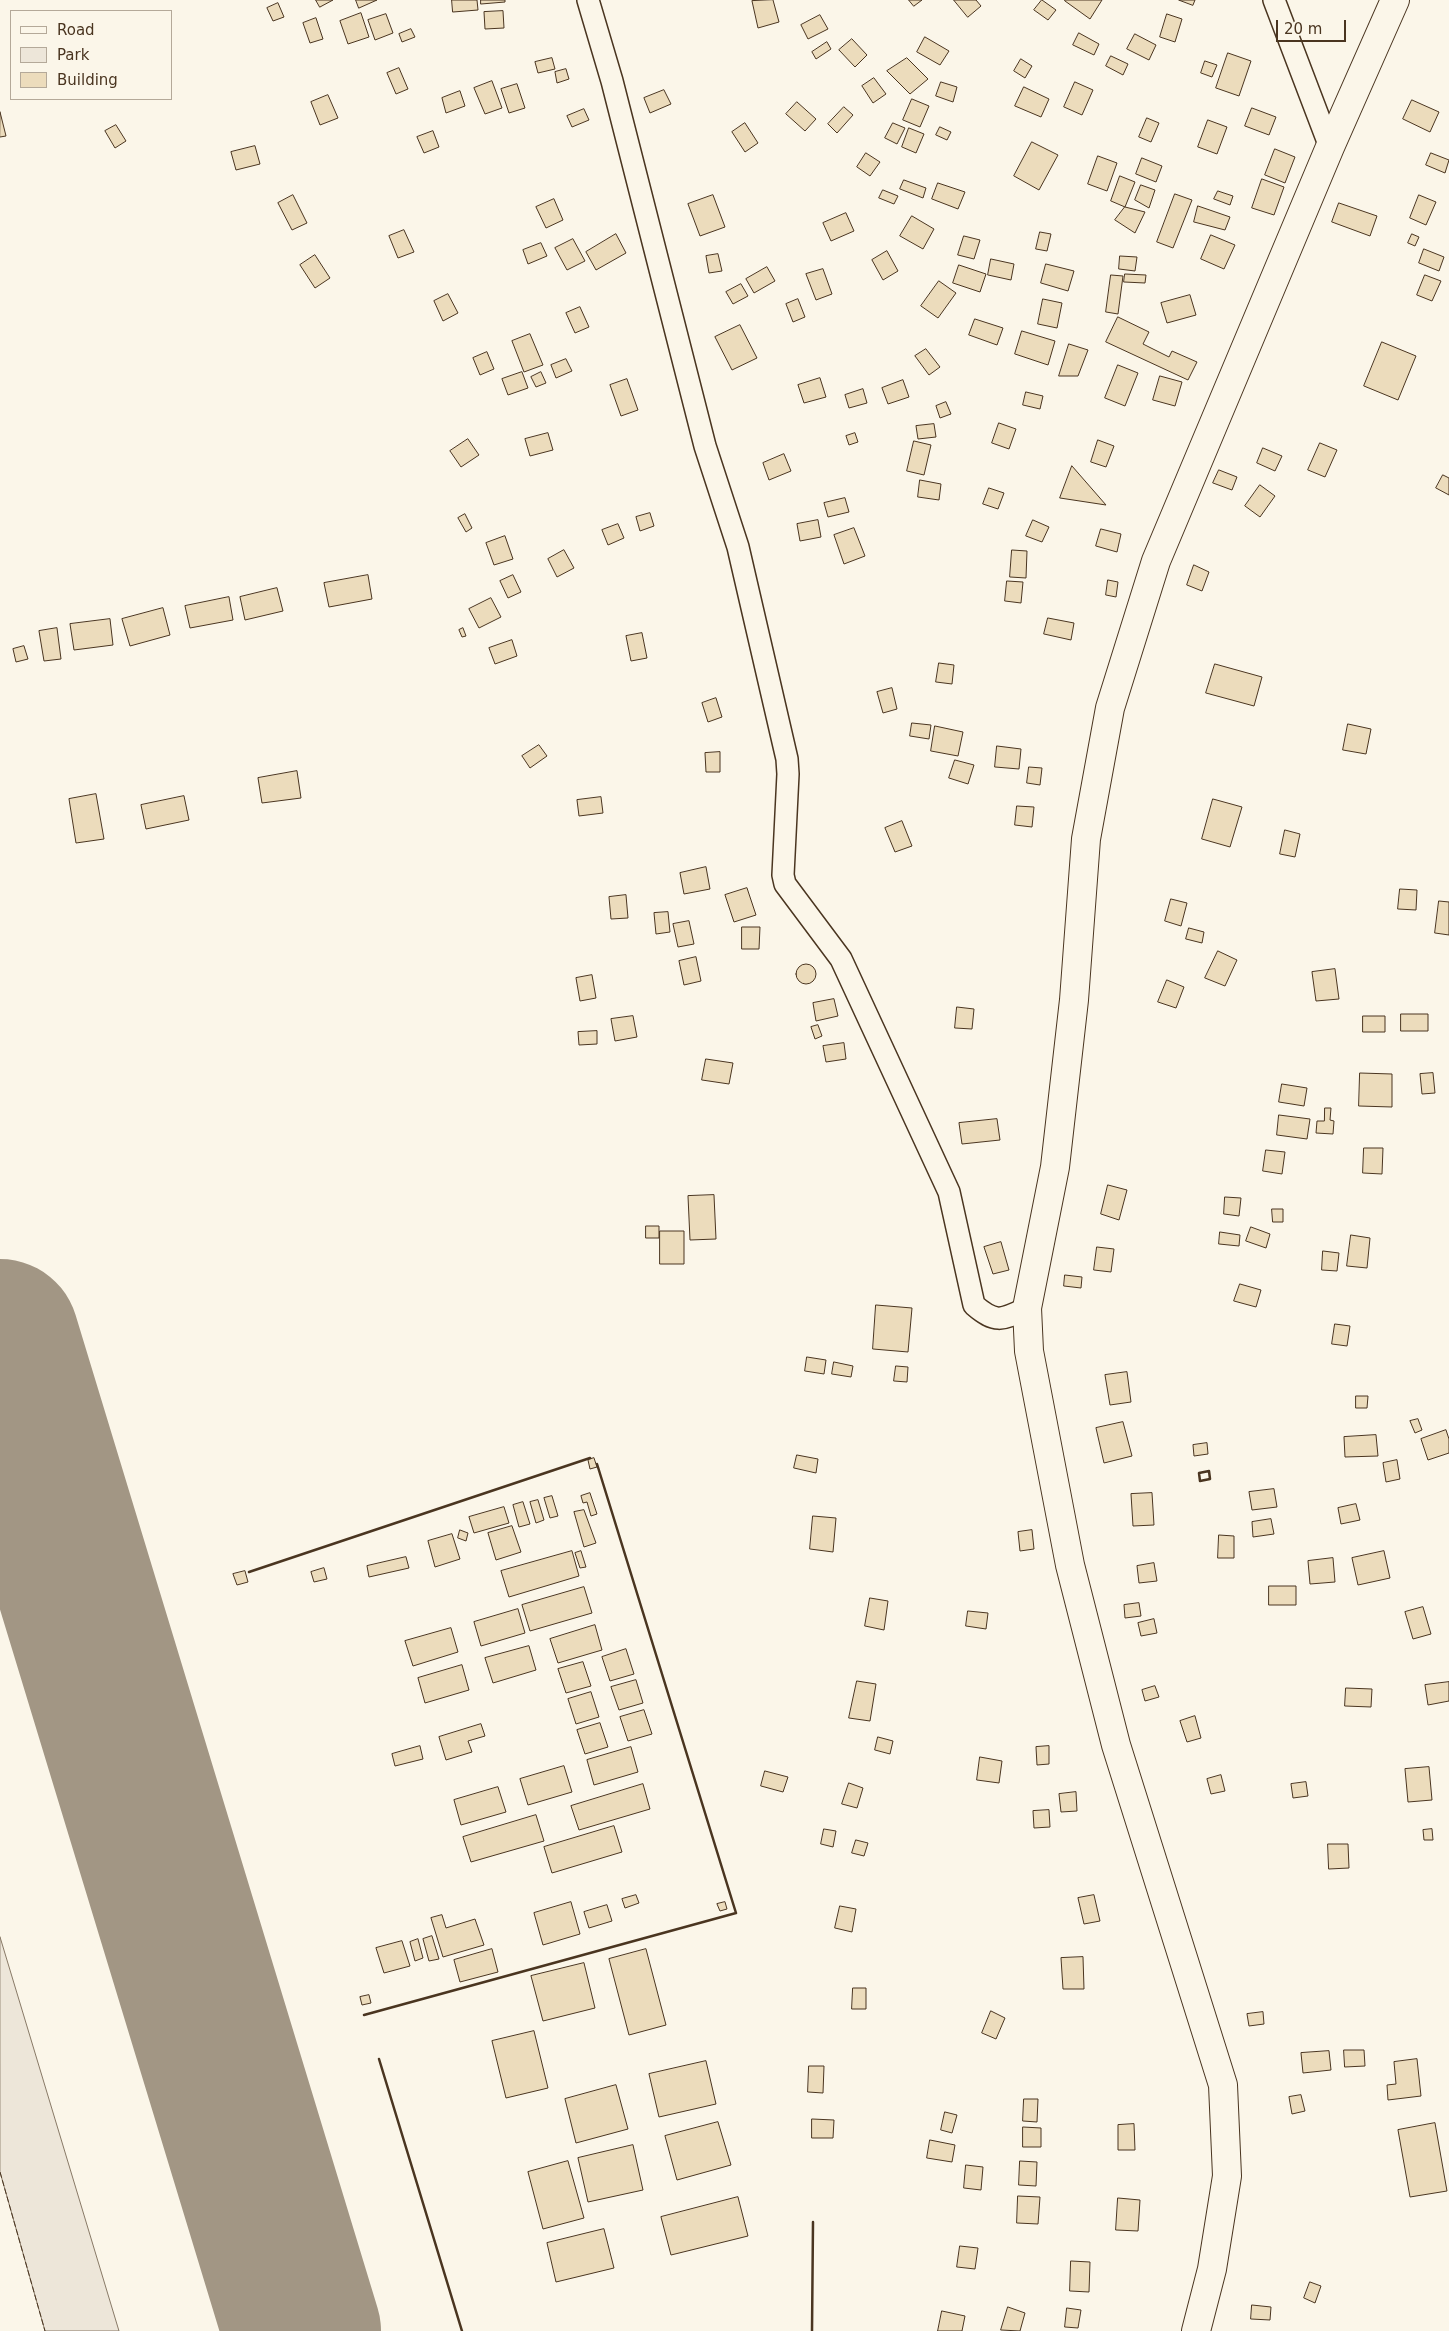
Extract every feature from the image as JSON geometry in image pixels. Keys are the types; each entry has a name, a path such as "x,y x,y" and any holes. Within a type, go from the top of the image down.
{"main road":[{"path":"1196,2331 1212,2268 1227,2176 1223,2085 1116,1745 1072,1574 1029,1351 1027,1308 1054,1167 1074,1000 1086,839 1110,708 1156,561 1330,147 1396,0"}],"street":[{"path":"588,0 612,81 705,446 738,547 753,606 787,759 788,774 783,875 786,884 841,959 949,1192 974,1304 987,1316 1003,1320 1027,1308"},
{"path":"1274,0 1330,147"}],"green space":[{"path":"0,1937 119,2331 45,2331 0,2172"}],"building":[{"path":"316,0 333,0 320,7"},
{"path":"356,0 377,0 359,8"},
{"path":"452,0 477,0 478,10 453,12"},
{"path":"481,0 505,0 505,2 481,4"},
{"path":"773,0 779,22 758,28 752,1"},
{"path":"909,0 922,0 914,6"},
{"path":"954,0 976,0 981,6 968,17"},
{"path":"1042,0 1056,10 1048,20 1034,10"},
{"path":"1065,0 1102,0 1090,19"},
{"path":"1179,0 1195,0 1193,5"},
{"path":"278,3 284,17 273,21 267,8"},
{"path":"503,11 504,28 485,29 484,12"},
{"path":"361,13 369,37 348,44 340,21"},
{"path":"386,14 393,33 375,40 368,20"},
{"path":"1167,14 1182,19 1175,42 1160,37"},
{"path":"820,15 828,29 808,39 801,25"},
{"path":"316,18 323,39 310,43 303,23"},
{"path":"411,29 415,37 402,42 399,34"},
{"path":"1079,33 1099,44 1094,55 1073,45"},
{"path":"1135,34 1156,45 1149,60 1127,49"},
{"path":"925,37 949,51 940,65 917,52"},
{"path":"852,39 867,55 855,67 839,50"},
{"path":"827,42 831,49 816,59 812,52"},
{"path":"1228,53 1251,61 1239,96 1216,88"},
{"path":"1111,56 1128,64 1123,75 1106,66"},
{"path":"552,58 555,69 538,73 535,62"},
{"path":"907,58 928,79 910,94 887,71"},
{"path":"1021,59 1032,66 1025,78 1014,71"},
{"path":"1205,61 1217,65 1212,77 1201,73"},
{"path":"399,68 408,89 396,94 387,73"},
{"path":"566,69 569,79 557,83 555,72"},
{"path":"874,78 886,94 873,103 862,86"},
{"path":"492,81 502,108 485,114 474,88"},
{"path":"941,82 957,87 953,102 936,96"},
{"path":"1075,82 1093,90 1082,115 1064,107"},
{"path":"517,84 525,108 509,113 501,89"},
{"path":"1024,87 1049,99 1041,117 1015,106"},
{"path":"664,90 671,104 650,113 644,98"},
{"path":"460,91 465,106 446,113 442,98"},
{"path":"328,95 338,118 320,125 311,102"},
{"path":"912,99 929,106 920,127 903,120"},
{"path":"1412,100 1439,112 1430,132 1403,119"},
{"path":"797,102 816,119 805,131 786,114"},
{"path":"844,107 853,115 837,133 828,124"},
{"path":"1252,108 1276,117 1269,135 1245,126"},
{"path":"584,109 589,120 572,127 567,116"},
{"path":"0,112 6,136 0,137"},
{"path":"1147,118 1159,123 1151,142 1139,137"},
{"path":"1208,120 1227,127 1217,154 1198,147"},
{"path":"745,123 758,143 745,152 732,132"},
{"path":"893,123 905,128 897,144 885,138"},
{"path":"116,125 126,141 115,148 105,131"},
{"path":"940,127 951,132 947,140 936,135"},
{"path":"909,128 924,134 916,153 902,147"},
{"path":"433,131 439,147 424,153 417,137"},
{"path":"1032,142 1058,155 1039,190 1014,176"},
{"path":"255,146 260,164 236,170 231,152"},
{"path":"1275,149 1295,157 1285,183 1265,175"},
{"path":"866,153 880,162 870,176 857,167"},
{"path":"1431,153 1449,160 1445,173 1426,165"},
{"path":"1098,156 1117,163 1107,191 1088,184"},
{"path":"1142,158 1162,166 1156,182 1136,174"},
{"path":"1120,176 1135,182 1125,207 1111,201"},
{"path":"1262,179 1284,187 1274,215 1252,208"},
{"path":"904,180 926,188 923,198 900,189"},
{"path":"938,183 965,192 958,209 932,199"},
{"path":"1141,185 1155,190 1149,208 1135,200"},
{"path":"883,190 898,196 894,204 879,198"},
{"path":"1218,191 1233,196 1230,205 1214,199"},
{"path":"1175,194 1192,200 1173,248 1157,242"},
{"path":"293,195 307,223 292,230 278,203"},
{"path":"713,195 725,227 700,236 688,204"},
{"path":"1419,195 1436,202 1426,225 1410,218"},
{"path":"554,199 563,220 546,228 536,207"},
{"path":"1339,203 1377,216 1370,236 1332,222"},
{"path":"1198,206 1230,217 1225,230 1194,222"},
{"path":"1125,207 1145,212 1135,233 1115,220"},
{"path":"846,213 854,231 831,241 823,223"},
{"path":"912,216 934,229 923,249 900,236"},
{"path":"404,230 414,252 398,258 389,236"},
{"path":"1040,232 1051,234 1047,251 1036,249"},
{"path":"616,234 626,253 596,270 586,252"},
{"path":"1412,234 1419,237 1415,246 1408,243"},
{"path":"1211,235 1235,245 1224,269 1201,259"},
{"path":"964,236 980,240 974,259 958,255"},
{"path":"573,239 585,261 567,270 555,248"},
{"path":"541,243 547,256 528,264 523,250"},
{"path":"1424,249 1444,257 1439,271 1419,263"},
{"path":"887,251 898,271 883,280 872,260"},
{"path":"718,254 722,271 709,273 706,256"},
{"path":"315,255 330,278 315,288 300,265"},
{"path":"1120,256 1137,257 1135,271 1119,269"},
{"path":"991,259 1014,264 1011,280 988,275"},
{"path":"1046,264 1074,271 1068,291 1041,283"},
{"path":"959,265 986,274 980,292 953,283"},
{"path":"767,267 775,281 754,293 746,279"},
{"path":"823,269 832,294 816,300 806,274"},
{"path":"1125,274 1146,275 1145,283 1124,282"},
{"path":"1111,275 1123,276 1118,314 1106,312"},
{"path":"1425,275 1441,281 1432,301 1417,295"},
{"path":"939,281 956,293 938,318 921,306"},
{"path":"741,284 748,296 733,304 726,292"},
{"path":"448,294 458,313 443,321 434,301"},
{"path":"1190,295 1196,315 1167,323 1161,303"},
{"path":"798,299 805,317 793,322 786,304"},
{"path":"1043,299 1062,303 1057,328 1038,324"},
{"path":"580,307 589,327 575,333 566,313"},
{"path":"1118,317 1149,332 1143,344 1169,357 1172,351 1197,362 1188,380 1106,342"},
{"path":"975,319 1003,328 997,345 969,335"},
{"path":"740,325 757,358 732,370 715,337"},
{"path":"1022,331 1055,341 1048,365 1015,354"},
{"path":"530,334 543,365 524,372 512,341"},
{"path":"1382,342 1416,356 1398,400 1364,386"},
{"path":"1069,344 1088,350 1078,376 1059,376"},
{"path":"926,349 940,367 929,375 915,356"},
{"path":"487,352 494,369 480,375 473,358"},
{"path":"566,359 572,371 556,378 551,365"},
{"path":"1118,365 1138,373 1125,406 1105,398"},
{"path":"522,372 528,388 508,395 502,379"},
{"path":"541,372 546,383 536,387 531,377"},
{"path":"1160,376 1182,382 1175,406 1153,400"},
{"path":"820,378 826,397 804,403 798,385"},
{"path":"627,379 638,410 621,416 610,385"},
{"path":"903,380 909,397 888,404 882,388"},
{"path":"863,389 867,403 849,408 845,395"},
{"path":"1026,392 1043,396 1040,409 1023,405"},
{"path":"946,402 951,414 940,418 936,406"},
{"path":"999,423 1016,429 1009,449 992,443"},
{"path":"934,424 936,437 918,439 916,426"},
{"path":"548,433 553,450 530,456 525,439"},
{"path":"855,433 858,442 849,445 846,436"},
{"path":"468,439 479,455 461,467 450,451"},
{"path":"1098,440 1114,446 1106,467 1091,462"},
{"path":"914,441 931,445 924,475 907,471"},
{"path":"1320,443 1337,450 1325,477 1308,470"},
{"path":"1263,448 1282,456 1275,471 1257,463"},
{"path":"784,454 791,471 769,480 763,463"},
{"path":"1072,466 1106,505 1060,498"},
{"path":"1219,470 1237,477 1232,490 1213,483"},
{"path":"1443,475 1449,478 1449,495 1436,488"},
{"path":"920,480 941,484 939,500 918,497"},
{"path":"1260,485 1275,496 1260,517 1245,506"},
{"path":"989,488 1004,493 998,509 983,504"},
{"path":"845,498 849,512 828,517 824,503"},
{"path":"650,513 654,526 640,531 636,517"},
{"path":"465,514 472,528 466,532 458,518"},
{"path":"818,520 821,537 800,541 797,524"},
{"path":"1033,520 1049,527 1042,542 1026,536"},
{"path":"618,524 624,538 608,545 602,530"},
{"path":"854,528 865,556 844,564 834,535"},
{"path":"1101,529 1121,534 1117,552 1096,546"},
{"path":"505,536 513,559 494,565 486,543"},
{"path":"564,550 574,568 557,577 548,559"},
{"path":"1012,550 1027,551 1026,578 1010,577"},
{"path":"1194,565 1209,572 1202,591 1187,585"},
{"path":"368,575 372,599 329,607 324,583"},
{"path":"513,575 521,592 508,598 500,581"},
{"path":"1108,580 1118,582 1116,597 1106,595"},
{"path":"1007,581 1023,582 1021,603 1005,601"},
{"path":"277,588 283,611 245,620 240,597"},
{"path":"229,597 233,620 190,628 185,606"},
{"path":"491,598 501,617 479,628 469,609"},
{"path":"163,608 170,635 130,646 122,619"},
{"path":"1048,618 1074,623 1071,640 1044,634"},
{"path":"110,619 113,645 74,650 70,624"},
{"path":"57,628 61,659 44,661 39,631"},
{"path":"463,628 466,636 462,637 459,630"},
{"path":"642,633 647,658 631,661 626,636"},
{"path":"512,640 517,656 495,664 489,648"},
{"path":"24,646 28,659 16,662 13,649"},
{"path":"939,663 954,665 952,684 936,682"},
{"path":"1215,664 1262,677 1254,706 1206,693"},
{"path":"892,688 897,709 883,713 877,692"},
{"path":"716,698 722,717 708,722 702,703"},
{"path":"912,723 931,725 929,739 910,736"},
{"path":"1348,724 1371,729 1366,754 1343,750"},
{"path":"935,726 963,732 958,756 931,751"},
{"path":"539,745 547,756 530,768 522,756"},
{"path":"997,746 1021,749 1019,769 995,767"},
{"path":"720,752 720,772 706,772 705,753"},
{"path":"955,760 974,765 968,784 949,778"},
{"path":"1029,767 1042,768 1040,785 1027,783"},
{"path":"297,771 301,798 262,803 258,778"},
{"path":"96,794 104,839 76,843 69,799"},
{"path":"184,796 189,820 146,829 141,805"},
{"path":"601,797 603,813 579,816 577,800"},
{"path":"1213,799 1242,807 1230,847 1202,839"},
{"path":"1017,806 1034,807 1032,827 1015,825"},
{"path":"902,821 912,846 895,852 885,828"},
{"path":"1285,830 1300,834 1295,857 1280,854"},
{"path":"706,867 710,889 684,894 680,873"},
{"path":"747,888 756,915 734,922 725,895"},
{"path":"1400,889 1417,890 1416,910 1398,909"},
{"path":"626,895 628,918 611,919 609,897"},
{"path":"1171,899 1187,903 1181,926 1165,921"},
{"path":"1439,901 1449,902 1449,935 1435,933"},
{"path":"668,912 670,932 656,934 654,913"},
{"path":"689,921 694,944 678,947 673,924"},
{"path":"742,927 760,927 759,949 742,949"},
{"path":"1189,928 1204,932 1202,943 1186,939"},
{"path":"1218,951 1237,960 1225,986 1205,978"},
{"path":"696,957 701,981 684,985 679,961"},
{"path":"802,964 810,964 816,970 816,978 810,984 802,984 796,978 796,970"},
{"path":"1335,969 1339,999 1316,1001 1312,972"},
{"path":"592,975 596,998 580,1001 576,978"},
{"path":"1167,980 1184,987 1176,1008 1158,1002"},
{"path":"834,999 838,1016 816,1021 813,1003"},
{"path":"957,1007 974,1009 972,1029 955,1028"},
{"path":"1401,1014 1428,1014 1428,1031 1401,1031"},
{"path":"633,1016 637,1037 615,1041 611,1019"},
{"path":"1363,1016 1385,1016 1385,1032 1363,1032"},
{"path":"818,1025 822,1036 815,1039 811,1027"},
{"path":"597,1031 597,1044 579,1045 578,1032"},
{"path":"844,1043 846,1059 826,1062 823,1046"},
{"path":"706,1059 733,1063 729,1084 702,1080"},
{"path":"1360,1073 1392,1074 1392,1107 1359,1106"},
{"path":"1433,1073 1435,1093 1422,1094 1420,1074"},
{"path":"1282,1084 1307,1088 1304,1106 1279,1102"},
{"path":"1325,1108 1331,1108 1330,1120 1334,1121 1333,1134 1316,1133 1317,1121 1324,1121"},
{"path":"1279,1115 1310,1119 1307,1139 1277,1135"},
{"path":"997,1119 1000,1140 962,1144 959,1123"},
{"path":"1364,1148 1383,1148 1382,1174 1363,1173"},
{"path":"1266,1150 1285,1152 1282,1174 1263,1171"},
{"path":"1108,1185 1127,1190 1119,1220 1101,1214"},
{"path":"714,1195 716,1239 690,1240 688,1196"},
{"path":"1225,1197 1241,1198 1239,1216 1224,1214"},
{"path":"1272,1209 1283,1209 1283,1222 1273,1222"},
{"path":"646,1226 659,1226 659,1238 646,1238"},
{"path":"1251,1227 1270,1234 1266,1248 1246,1241"},
{"path":"660,1231 684,1231 684,1264 660,1264"},
{"path":"1220,1232 1240,1235 1239,1246 1219,1244"},
{"path":"1351,1235 1370,1238 1367,1268 1347,1266"},
{"path":"1001,1242 1009,1270 993,1274 984,1247"},
{"path":"1097,1247 1114,1249 1111,1272 1094,1270"},
{"path":"1323,1251 1339,1253 1337,1271 1322,1270"},
{"path":"1065,1275 1082,1277 1081,1288 1064,1286"},
{"path":"1240,1284 1261,1290 1256,1307 1234,1301"},
{"path":"876,1305 912,1308 908,1352 873,1349"},
{"path":"1335,1324 1350,1326 1347,1346 1332,1344"},
{"path":"807,1357 826,1360 824,1374 805,1371"},
{"path":"834,1362 853,1366 851,1377 832,1374"},
{"path":"896,1366 908,1367 907,1382 894,1381"},
{"path":"1127,1372 1131,1402 1110,1405 1105,1375"},
{"path":"1356,1396 1368,1396 1367,1408 1356,1408"},
{"path":"1418,1419 1422,1430 1415,1433 1410,1421"},
{"path":"1123,1422 1132,1456 1104,1463 1096,1428"},
{"path":"1446,1430 1449,1439 1449,1453 1428,1460 1421,1439"},
{"path":"1376,1435 1378,1456 1345,1457 1344,1437"},
{"path":"1207,1443 1208,1454 1194,1456 1193,1445"},
{"path":"797,1455 818,1459 816,1473 794,1468"},
{"path":"594,1458 597,1467 590,1469 588,1460"},
{"path":"1397,1460 1400,1479 1386,1482 1383,1463"},
{"path":"1274,1489 1277,1507 1252,1510 1249,1492"},
{"path":"590,1493 597,1514 591,1516 587,1502 583,1503 581,1496"},
{"path":"1152,1493 1154,1525 1133,1526 1131,1494"},
{"path":"552,1496 558,1516 550,1518 544,1498"},
{"path":"538,1500 544,1520 536,1523 530,1502"},
{"path":"523,1502 530,1524 519,1527 513,1505"},
{"path":"1356,1504 1360,1520 1341,1524 1338,1508"},
{"path":"504,1507 509,1523 474,1533 469,1517"},
{"path":"584,1510 596,1543 584,1547 574,1512"},
{"path":"813,1516 836,1518 833,1552 810,1549"},
{"path":"1271,1519 1274,1534 1253,1537 1252,1522"},
{"path":"512,1526 521,1552 496,1560 488,1533"},
{"path":"460,1530 468,1533 466,1541 458,1538"},
{"path":"1032,1530 1034,1549 1020,1551 1018,1532"},
{"path":"452,1534 460,1559 435,1567 428,1541"},
{"path":"1219,1535 1234,1536 1234,1558 1218,1558"},
{"path":"572,1551 579,1576 509,1597 501,1571"},
{"path":"581,1551 586,1567 580,1568 575,1553"},
{"path":"1384,1551 1390,1578 1358,1585 1352,1558"},
{"path":"406,1557 409,1568 369,1577 367,1566"},
{"path":"1333,1558 1335,1582 1310,1584 1308,1561"},
{"path":"1154,1563 1157,1581 1139,1583 1137,1566"},
{"path":"324,1568 327,1579 314,1582 311,1572"},
{"path":"245,1571 248,1582 237,1585 233,1574"},
{"path":"1269,1586 1296,1586 1296,1605 1269,1605"},
{"path":"584,1587 592,1613 530,1631 522,1605"},
{"path":"870,1598 888,1601 884,1630 865,1626"},
{"path":"1139,1603 1141,1616 1125,1618 1124,1605"},
{"path":"1423,1607 1431,1634 1413,1639 1405,1612"},
{"path":"518,1609 525,1633 481,1646 474,1622"},
{"path":"968,1611 988,1613 986,1629 966,1626"},
{"path":"1154,1619 1157,1633 1141,1636 1138,1623"},
{"path":"595,1625 602,1650 558,1663 550,1639"},
{"path":"451,1628 458,1652 413,1666 405,1641"},
{"path":"529,1646 536,1670 493,1683 485,1658"},
{"path":"626,1649 634,1674 610,1681 602,1657"},
{"path":"583,1662 591,1686 566,1693 558,1669"},
{"path":"462,1665 469,1690 425,1703 418,1678"},
{"path":"636,1680 643,1703 619,1710 611,1687"},
{"path":"857,1681 876,1684 870,1721 849,1718"},
{"path":"1449,1682 1449,1701 1428,1705 1425,1685"},
{"path":"1155,1686 1159,1697 1145,1701 1142,1690"},
{"path":"1346,1688 1372,1689 1371,1707 1345,1706"},
{"path":"591,1692 599,1717 576,1724 568,1699"},
{"path":"644,1710 652,1734 628,1741 620,1717"},
{"path":"1195,1716 1201,1738 1187,1742 1180,1721"},
{"path":"600,1723 608,1747 585,1754 577,1730"},
{"path":"481,1724 485,1736 468,1741 472,1752 446,1760 439,1737"},
{"path":"878,1737 893,1741 890,1754 875,1750"},
{"path":"420,1746 423,1759 395,1766 392,1754"},
{"path":"1049,1746 1049,1764 1037,1765 1036,1747"},
{"path":"631,1747 638,1772 594,1785 587,1760"},
{"path":"980,1757 1002,1761 999,1783 977,1780"},
{"path":"564,1766 572,1792 528,1805 520,1779"},
{"path":"1429,1767 1432,1800 1408,1802 1405,1769"},
{"path":"765,1771 788,1777 783,1792 761,1786"},
{"path":"1221,1775 1225,1791 1211,1794 1207,1779"},
{"path":"1306,1782 1308,1796 1293,1798 1291,1784"},
{"path":"849,1783 863,1788 857,1808 842,1804"},
{"path":"643,1784 650,1809 579,1830 571,1806"},
{"path":"498,1787 506,1812 461,1825 454,1800"},
{"path":"1076,1792 1077,1811 1061,1812 1059,1794"},
{"path":"1049,1810 1050,1827 1034,1828 1033,1811"},
{"path":"536,1815 544,1841 471,1862 463,1837"},
{"path":"614,1826 622,1852 552,1873 544,1847"},
{"path":"824,1829 836,1831 833,1847 821,1844"},
{"path":"1432,1829 1433,1840 1424,1840 1423,1830"},
{"path":"856,1840 868,1843 864,1856 852,1853"},
{"path":"1328,1844 1348,1844 1349,1868 1329,1869"},
{"path":"636,1895 639,1903 625,1908 622,1899"},
{"path":"1094,1895 1100,1921 1084,1924 1078,1898"},
{"path":"571,1902 580,1934 543,1945 534,1913"},
{"path":"725,1902 727,1909 720,1911 717,1904"},
{"path":"607,1905 612,1921 589,1928 584,1912"},
{"path":"840,1906 856,1909 852,1932 835,1928"},
{"path":"442,1915 446,1928 475,1919 484,1945 443,1957 431,1918"},
{"path":"432,1936 439,1959 429,1961 423,1939"},
{"path":"418,1939 423,1958 415,1961 410,1942"},
{"path":"402,1941 410,1966 384,1973 376,1948"},
{"path":"492,1949 498,1972 460,1982 454,1960"},
{"path":"646,1949 666,2025 629,2035 609,1959"},
{"path":"1083,1957 1084,1989 1063,1989 1061,1958"},
{"path":"584,1963 595,2008 543,2021 531,1976"},
{"path":"853,1988 866,1988 866,2009 852,2009"},
{"path":"369,1995 371,2003 362,2005 360,1997"},
{"path":"991,2011 1005,2018 996,2039 982,2033"},
{"path":"1263,2012 1264,2024 1249,2026 1247,2014"},
{"path":"534,2031 548,2088 506,2098 492,2041"},
{"path":"1344,2050 1364,2050 1365,2066 1345,2067"},
{"path":"1329,2051 1331,2070 1303,2073 1301,2053"},
{"path":"1417,2059 1421,2096 1388,2100 1387,2085 1396,2084 1394,2062"},
{"path":"706,2061 716,2104 659,2117 649,2074"},
{"path":"809,2066 824,2066 823,2093 808,2092"},
{"path":"616,2085 628,2129 576,2143 565,2099"},
{"path":"1301,2095 1305,2111 1292,2114 1289,2097"},
{"path":"1024,2099 1038,2099 1037,2122 1023,2121"},
{"path":"945,2112 957,2115 952,2133 941,2130"},
{"path":"812,2119 834,2120 833,2138 812,2138"},
{"path":"718,2122 731,2165 677,2180 665,2136"},
{"path":"1435,2123 1447,2191 1410,2197 1398,2130"},
{"path":"1134,2124 1135,2150 1118,2150 1118,2125"},
{"path":"1023,2127 1041,2128 1041,2147 1023,2147"},
{"path":"930,2140 955,2145 952,2162 927,2158"},
{"path":"633,2145 643,2190 588,2202 578,2158"},
{"path":"568,2161 584,2218 543,2229 528,2172"},
{"path":"1020,2161 1037,2162 1036,2186 1019,2185"},
{"path":"966,2165 983,2167 981,2190 964,2188"},
{"path":"1018,2196 1040,2197 1038,2224 1017,2223"},
{"path":"738,2197 748,2236 671,2255 661,2217"},
{"path":"1118,2198 1140,2200 1138,2231 1116,2230"},
{"path":"604,2229 614,2268 556,2282 547,2243"},
{"path":"960,2246 978,2248 975,2269 957,2267"},
{"path":"1071,2261 1090,2262 1089,2292 1070,2291"},
{"path":"1310,2282 1321,2286 1315,2303 1304,2298"},
{"path":"1252,2305 1271,2307 1270,2320 1251,2319"},
{"path":"1008,2307 1025,2313 1020,2331 1001,2330"},
{"path":"1067,2308 1081,2310 1078,2328 1065,2327"},
{"path":"942,2311 965,2316 962,2331 938,2331"}],"runway":[{"path":"0,1338 302,2331"}],"fence":[{"path":"0,2172 45,2331"}],"wall":[{"path":"249,1572 590,1458"},
{"path":"364,2015 736,1913 597,1464"},
{"path":"1209,1471 1210,1479 1200,1481 1199,1473 1209,1471"},
{"path":"379,2059 462,2331"},
{"path":"812,2331 813,2222"}]}
